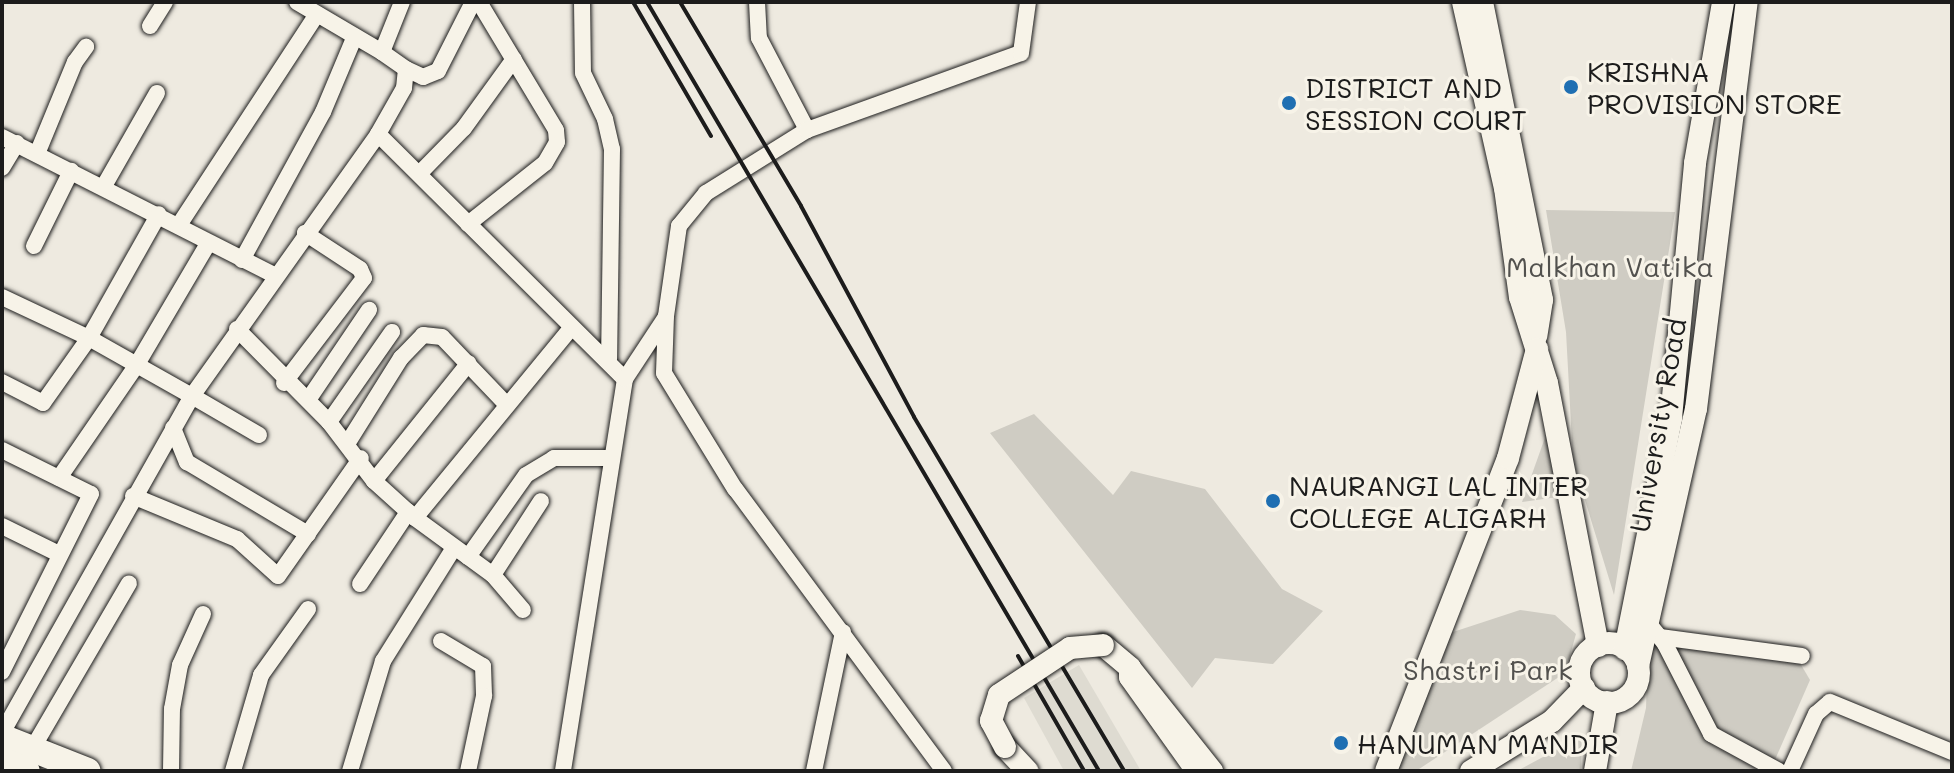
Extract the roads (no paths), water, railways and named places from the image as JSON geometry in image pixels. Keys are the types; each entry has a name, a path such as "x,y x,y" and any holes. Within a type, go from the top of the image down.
{"main road":[{"path":"1463,2 1505,188 1520,297 1536,343 1598,646"},
{"path":"1386,771 1508,458 1536,343 1542,300 1482,2"},
{"name":"University Road","path":"1632,657 1671,418 1695,163 1723,2"},
{"name":"University Road","path":"1632,657 1674,522 1696,409 1747,2"},
{"path":"1021,769 991,721 999,695 1070,648 1103,645 1130,668 1212,771"},
{"path":"1471,771 1595,697 1629,696 1638,683 1632,657 1598,646"},
{"path":"1595,771 1595,697 1580,663 1598,646"},
{"path":"1130,668 1130,677 1197,771"},
{"path":"1494,771 1571,724 1595,697"},
{"path":"2,735 29,761"},
{"path":"2,760 29,761 88,771"}],"street":[{"path":"150,26 165,2"},
{"path":"297,2 423,77 438,71 473,2"},
{"path":"382,52 402,2"},
{"path":"468,224 555,151 556,130 479,2"},
{"path":"582,2 587,19 583,73 605,119 612,149 609,359"},
{"path":"757,2 759,38 807,130"},
{"path":"944,771 735,489 664,373 666,316 679,226 724,179 807,130 1021,53 1028,2"},
{"path":"179,225 317,14"},
{"path":"242,260 323,112 355,36"},
{"path":"37,154 75,62 86,47"},
{"path":"419,174 464,128 514,59"},
{"path":"2,735 133,496 192,396 274,275 378,134 404,88 406,69"},
{"path":"104,186 157,93"},
{"path":"378,134 570,329 609,359 625,379"},
{"path":"2,168 9,140 274,275"},
{"path":"34,246 71,171"},
{"path":"2,382 43,403 89,338 159,214"},
{"path":"284,383 364,278 360,269 305,233"},
{"path":"59,478 136,366 208,244"},
{"path":"2,297 89,338 259,435"},
{"path":"308,400 369,310"},
{"path":"563,771 625,379 666,316"},
{"path":"237,329 284,383 308,400 329,422 361,458 374,481 411,515 493,575 523,610"},
{"path":"360,584 411,515 570,329"},
{"path":"329,422 392,332"},
{"path":"347,444 401,358 423,335 442,337 507,405"},
{"path":"374,481 469,363"},
{"path":"173,428 187,462 308,534"},
{"path":"2,450 91,494 2,672"},
{"path":"133,496 237,539 278,576 361,458"},
{"path":"350,771 383,661 461,553 526,475 554,458 611,458"},
{"path":"493,575 541,501"},
{"path":"2,526 59,554"},
{"path":"29,761 129,583"},
{"path":"233,771 261,675 308,609"},
{"path":"171,771 172,709 180,665 203,614"},
{"path":"1645,619 1660,637 1711,734 1779,771"},
{"path":"814,771 843,632"},
{"path":"1660,637 1802,656"},
{"path":"441,641 483,666 484,696 468,771"},
{"path":"1790,771 1816,714 1830,702 1952,752"}],"railway":[{"path":"633,2 711,136"},
{"path":"647,2 1099,771"},
{"path":"680,2 801,206 914,417 1124,771"},
{"path":"1018,656 1084,771"}],"place":[{"name":"KRISHNA PROVISION STORE","path":"1571,87"},
{"name":"DISTRICT AND SESSION COURT","path":"1289,103"},
{"name":"NAURANGI LAL INTER COLLEGE ALIGARH","path":"1273,501"},
{"name":"HANUMAN MANDIR","path":"1341,743"}],"park label":[{"name":"Malkhan Vatika","path":"1610,266"},
{"name":"Shastri Park","path":"1488,669"}]}
